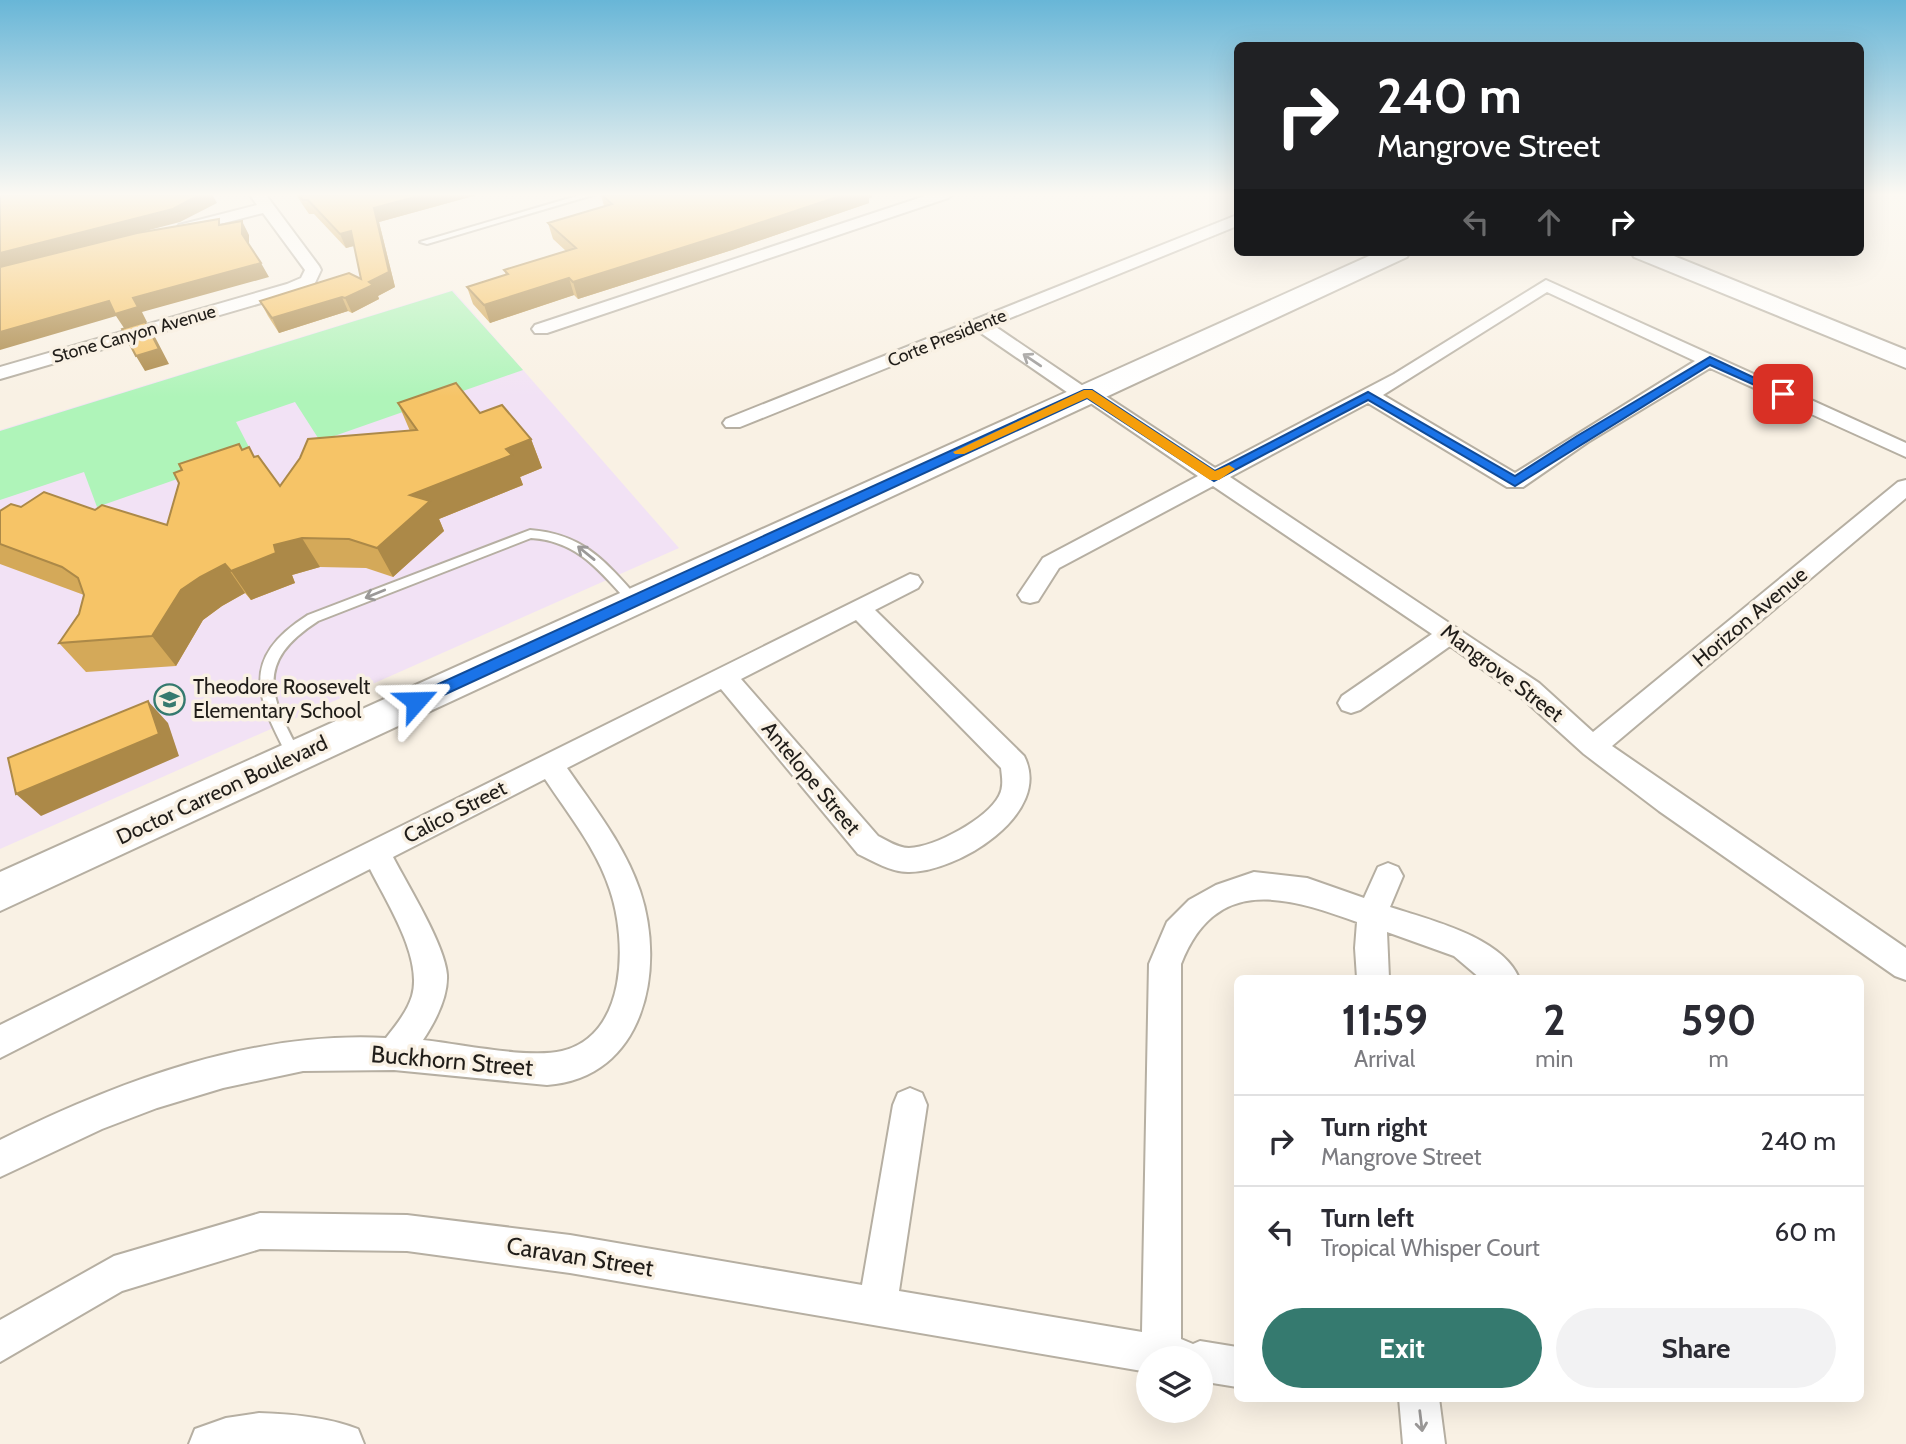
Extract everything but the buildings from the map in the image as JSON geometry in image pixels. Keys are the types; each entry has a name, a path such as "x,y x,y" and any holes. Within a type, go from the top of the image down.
{"main road":[{"name":"Doctor Carreon Boulevard","path":"0,892 1375,262"},
{"path":"1668,262 1906,360"}],"street":[{"name":"Stone Canyon Avenue","path":"0,373 293,288 308,281 313,270 307,262"},
{"path":"541,329 732,262"},
{"name":"Corte Presidente","path":"733,423 1133,262"},
{"path":"1030,595 1051,563 1401,378 1546,285 1906,451"},
{"path":"972,328 1080,397"},
{"path":"1368,395 1515,482 1581,438 1710,360"},
{"name":"Mangrove Street","path":"1080,397 1214,477 1450,634 1530,690 1593,747 1668,803 1906,966"},
{"name":"Horizon Avenue","path":"1593,747 1906,487"},
{"name":"Calico Street","path":"0,1042 911,582"},
{"name":"Antelope Street","path":"724,676 868,845 888,855 909,860 941,854 1000,816 1012,801 1017,783 1014,764 859,608"},
{"path":"1351,703 1450,634"},
{"name":"Buckhorn Street","path":"0,1159 58,1129 141,1097 223,1071 307,1055 395,1053 548,1070 573,1065 599,1048 619,1029 631,1000 636,961 636,927 629,894 617,867 550,764"},
{"path":"376,852 427,959 431,975 422,1013 395,1053"},
{"path":"1373,975 1370,948 1373,912 1388,876"},
{"path":"1170,1346 1166,964 1178,932 1200,909 1227,894 1254,885 1307,891 1465,946 1499,975"},
{"path":"878,1306 910,1105"},
{"name":"Caravan Street","path":"0,1342 114,1275 260,1231 407,1233 570,1254 1136,1351"},
{"path":"1213,1363 1234,1367"},
{"path":"1419,1402 1424,1444"},
{"path":"211,1444 222,1439 259,1433 343,1444"}],"lane":[{"path":"295,757 268,700 267,683 271,664 281,643 294,629 313,618 530,534 565,540 584,549 634,601"}],"shaded area":[{"name":"Theodore Roosevelt Elementary School","path":"453,290 679,548 0,849 0,430"}],"green space":[{"path":"452,291 523,370 320,441 295,402 236,422 252,453 97,507 84,472 0,500 0,431"}],"slow traffic":[{"path":"959,452 1088,393 1214,477 1229,469"}],"place":[{"name":"Theodore Roosevelt Elementary School","path":"170,699"}],"route":[{"path":"416,701 1088,393 1214,477 1368,395 1515,482 1581,438 1710,360 1783,394"}]}
